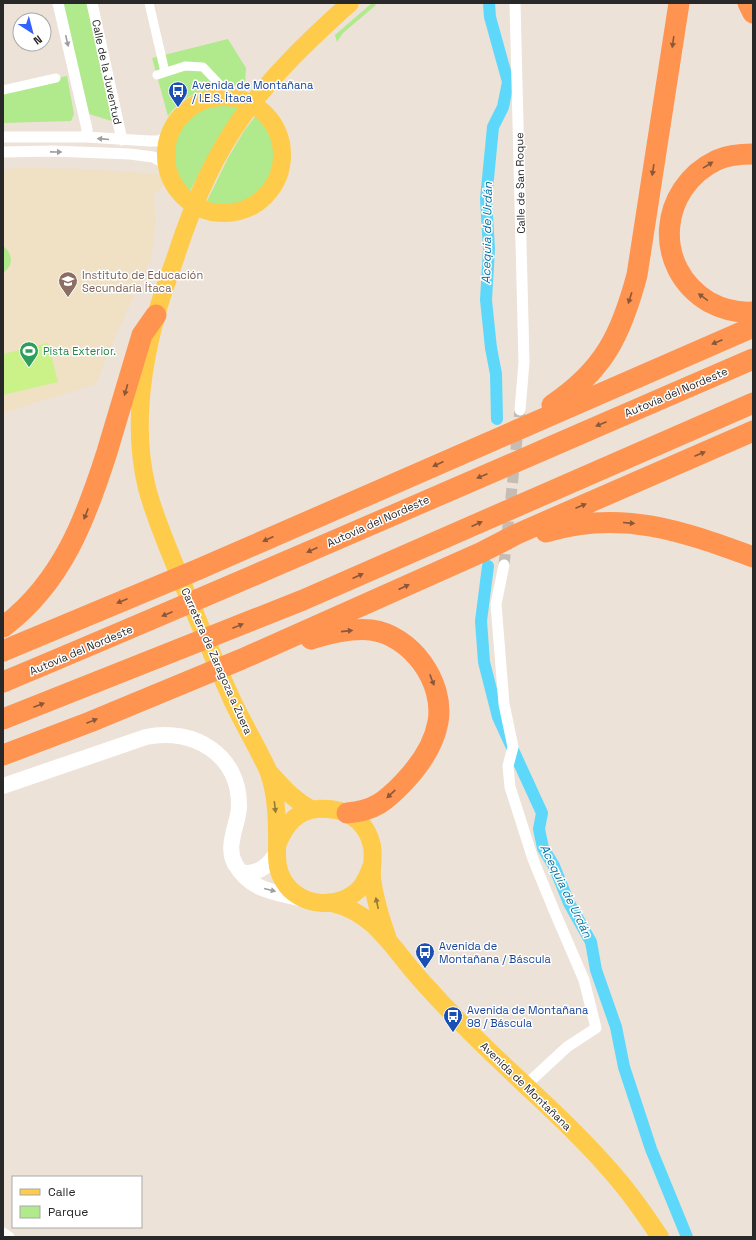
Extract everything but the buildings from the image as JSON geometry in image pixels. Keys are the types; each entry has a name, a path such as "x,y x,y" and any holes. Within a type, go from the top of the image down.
{"highway":[{"path":"486,442 543,411 564,397 582,382 598,364 612,343 622,322 637,275 679,3"},
{"path":"748,3 753,13"},
{"path":"753,154 732,155 718,160 693,176 684,186 677,198 672,211 669,234 671,249 676,266 691,287 714,305 728,310 745,313 753,312"},
{"path":"3,627 23,609 51,577 75,538 85,517 97,482 142,335 156,315"},
{"path":"3,651 207,566 486,442 753,327"},
{"name":"Autovía del Nordeste","path":"3,682 180,608 753,359"},
{"path":"3,719 303,600 753,404"},
{"path":"3,755 90,722 242,659 482,552 517,534 753,431"},
{"path":"482,552 556,529 580,524 620,522 647,524 674,530 753,557"},
{"path":"242,659 263,658 312,639 335,633 370,630 384,633 397,639 410,649 420,660 430,675 438,705 438,721 424,758 413,772 382,803 370,809 347,813"}],"main road":[{"name":"Carretera de Zaragoza a Zuera","path":"311,809 290,796 268,770 232,700 153,509 142,462 139,434 142,388 156,315 194,206 219,153 240,119 292,58 350,3"},
{"path":"228,97 244,100 252,104 268,116 280,138 282,147 281,166 274,184 262,198 254,204 240,210 227,213 194,206 183,197 175,186 167,164 166,150 169,137 174,126 189,108 212,98 228,97"},
{"path":"3,786 146,737 170,735 195,740 214,750 227,765 237,786 239,808 231,849 234,862 251,883 304,899"},
{"name":"Carretera de Zaragoza a Zuera","path":"268,770 276,810 277,864 283,881 295,894 315,903 332,903 340,901 361,887 367,878 371,867 372,845 359,822 347,813 329,808 311,809 299,815 288,824 282,833 277,849"},
{"path":"241,872 249,873 265,867 277,849"},
{"name":"Carretera de Zaragoza a Zuera","path":"371,867 376,902 388,938"},
{"name":"Carretera de Zaragoza a Zuera","path":"332,903 349,908 388,938"},
{"name":"Avenida de Montañana","path":"388,938 402,957 467,1030 571,1129 620,1182 660,1237"}],"street":[{"path":"58,3 87,129 87,137"},
{"name":"Calle de la Juventud","path":"92,3 122,140"},
{"path":"149,3 161,74 185,66 203,67 222,87"},
{"name":"Calle de San Roque","path":"515,3 524,362 520,410"},
{"path":"3,90 56,78"},
{"path":"29,151 35,143 44,136"},
{"path":"3,137 87,137 154,141 169,137"},
{"path":"3,152 29,151 147,156 157,158 167,164"},
{"path":"504,565 496,604 504,704 513,747 508,766 510,787 533,859 552,908 576,959 584,980 596,1028 567,1047 526,1085"},
{"path":"3,1233 9,1237"}],"shaded area":[{"name":"Instituto de Educación Secundaria Ítaca","path":"3,169 89,169 160,174 164,185 154,195 156,222 151,258 115,337 96,384 3,413"}],"green space":[{"path":"63,3 92,3 118,123 83,112"},
{"path":"372,3 376,5 343,33 337,42 335,35"},
{"path":"228,39 246,68 245,85 202,91 184,100 168,116 152,58"},
{"path":"67,76 74,114 71,121 3,123 3,90"},
{"path":"229,102 237,103 239,106 213,147 190,191 188,191 177,177 172,162 172,147 177,133 185,121 197,112 212,105"},
{"path":"257,114 266,121 274,137 277,150 276,163 272,175 266,186 257,196 246,202 226,207 208,204 207,201 228,158 244,131"},
{"path":"3,246 9,252 11,260 9,267 3,273"},
{"name":"Pista Exterior.","path":"48,343 58,382 3,395 3,354"}],"waterway":[{"name":"Acequia de Urdán","path":"489,3 490,17 508,82 503,107 493,127 486,199 489,249 486,300 491,348 496,374 497,419"},
{"name":"Acequia de Urdán","path":"488,566 481,621 484,662 498,717 542,813 539,829 543,848 554,866 569,903 591,942 596,970 616,1027 624,1067 651,1149 687,1237"}],"tunnel":[{"path":"504,565 520,410"}],"place":[{"name":"Avenida de Montañana / I.E.S. Ítaca","path":"178,108"},
{"name":"Instituto de Educación Secundaria Ítaca","path":"68,298"},
{"name":"Pista Exterior.","path":"29,368"},
{"name":"Avenida de Montañana / Báscula","path":"425,969"},
{"name":"Avenida de Montañana 98 / Báscula","path":"453,1033"}]}
